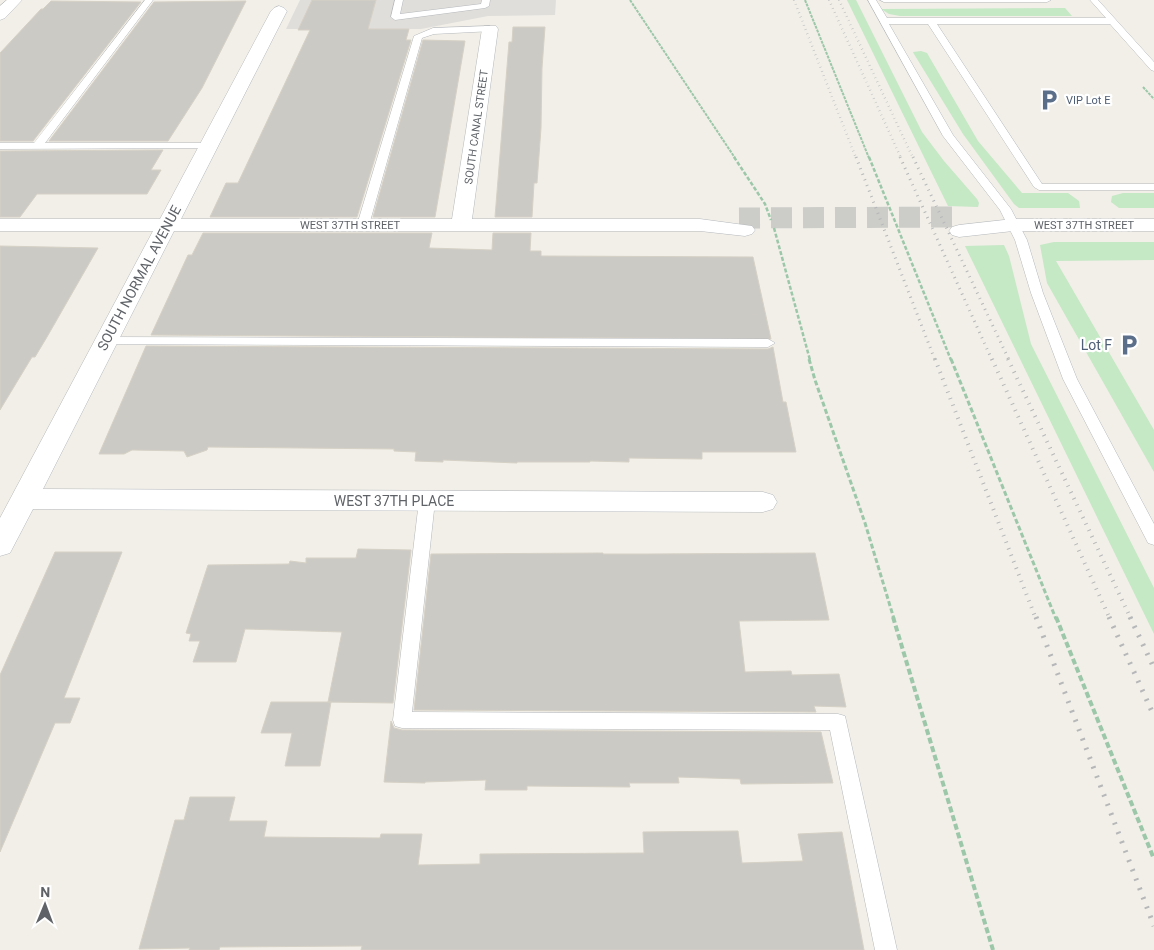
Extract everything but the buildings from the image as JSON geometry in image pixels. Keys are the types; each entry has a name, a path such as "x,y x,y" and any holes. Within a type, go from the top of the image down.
{"street":[{"path":"0,15 15,0"},
{"name":"SOUTH NORMAL AVENUE","path":"0,545 279,11"},
{"name":"SOUTH CANAL STREET","path":"461,225 490,29"},
{"name":"WEST 37TH STREET","path":"0,225 742,224"},
{"name":"WEST 37TH STREET","path":"956,224 1154,225"},
{"name":"WEST 37TH PLACE","path":"24,499 763,502"}],"lane":[{"path":"37,146 149,0"},
{"path":"399,0 395,17 486,6 486,0"},
{"path":"872,0 948,136 1005,209 1021,240 1037,293 1070,379 1154,540"},
{"path":"884,0 1047,0"},
{"path":"1094,0 1154,68"},
{"path":"883,21 1112,21"},
{"path":"931,21 1039,187 1154,187"},
{"path":"363,225 418,36 433,31 490,29"},
{"path":"0,146 208,146"},
{"path":"107,341 768,343"},
{"path":"427,501 402,720 838,722 886,950"}],"path":[{"path":"630,0 765,204 782,253 815,380 865,523 993,950"},
{"path":"805,0 1154,859"}],"shaded area":[{"path":"300,0 556,0 555,15 488,16 421,29 286,29"}],"green space":[{"path":"847,0 856,0 922,132 977,199 978,207 948,206"},
{"path":"1065,8 1072,16 900,16 889,14 881,9"},
{"path":"921,51 927,53 978,141 1022,193 1068,193 1079,201 1080,208 1019,208 1014,204 963,134 913,52"},
{"path":"1123,193 1154,193 1154,208 1119,208 1111,202 1112,196"},
{"path":"1054,242 1154,242 1154,260 1056,261 1154,430 1154,472 1047,283 1040,245"},
{"path":"1004,245 1009,256 1031,344 1154,588 1154,634 965,246"}],"tunnel":[{"path":"739,218 953,217"}],"railway":[{"path":"794,0 856,158"},
{"path":"829,0 901,158"},
{"path":"839,0 913,158"},
{"path":"856,157 935,360"},
{"path":"900,157 992,360"},
{"path":"913,157 1009,360"},
{"path":"935,359 1036,619"},
{"path":"992,359 1110,619"},
{"path":"1008,359 1131,619"},
{"path":"1036,617 1154,926"},
{"path":"1109,617 1154,716"},
{"path":"1130,617 1154,668"}],"place":[{"name":"VIP Lot E","path":"1049,100"},
{"name":"Lot F","path":"1129,345"}]}
